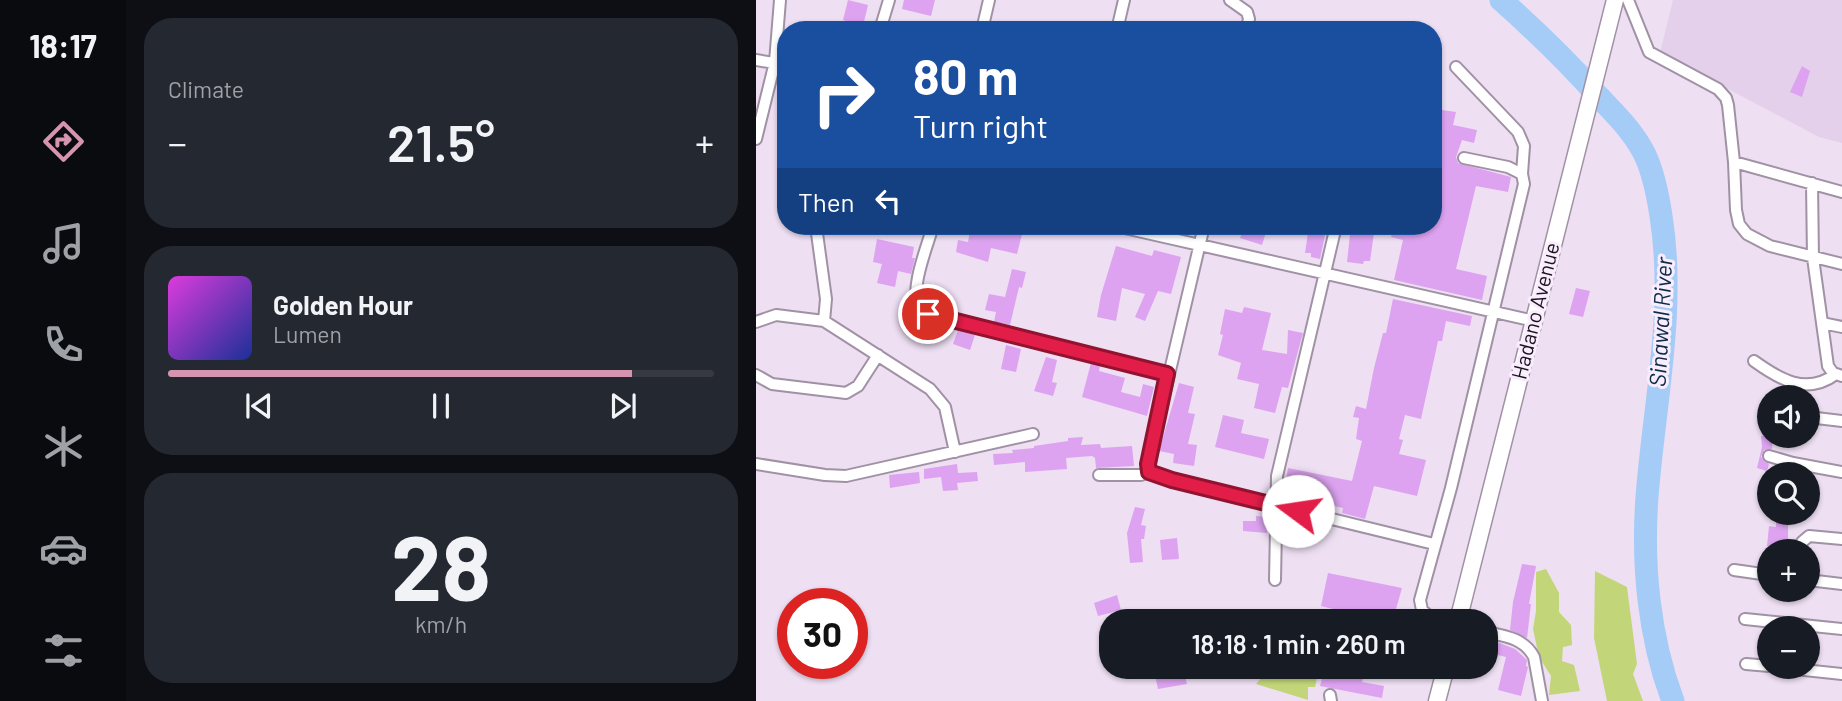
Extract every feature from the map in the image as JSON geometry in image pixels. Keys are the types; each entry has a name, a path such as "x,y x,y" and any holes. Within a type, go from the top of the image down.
{"main road":[{"name":"Hadano Avenue","path":"1461,609 1615,0"},
{"path":"1437,701 1443,679"}],"street":[{"path":"780,0 780,21"},
{"path":"883,21 889,0"},
{"path":"984,21 989,0"},
{"path":"1118,21 1124,0"},
{"path":"1230,0 1247,12 1248,21"},
{"path":"1629,0 1649,52 1723,93 1728,105 1736,210 1739,224 1747,234 1770,246 1842,264"},
{"path":"756,60 777,64"},
{"path":"1422,609 1420,604 1434,544 1451,488 1492,310 1523,193 1524,146 1518,132 1456,67"},
{"path":"756,139 777,73"},
{"path":"1464,158 1508,167 1522,174"},
{"path":"1734,162 1842,192"},
{"path":"1812,183 1813,258 1828,366 1839,375"},
{"path":"817,235 826,299 824,321"},
{"path":"931,235 917,284 921,310 938,317 1167,374"},
{"path":"1158,235 1534,321"},
{"path":"1149,472 1148,464 1167,374 1202,235"},
{"path":"1275,580 1277,476 1334,235"},
{"path":"756,322 776,316 824,321 930,388 942,400 949,417 955,452"},
{"path":"1822,323 1842,327"},
{"path":"756,375 772,384 846,393 858,386 878,355"},
{"path":"1754,361 1792,384 1817,383 1839,375"},
{"path":"1820,418 1842,421"},
{"path":"756,464 846,476 1033,434"},
{"path":"1769,456 1842,472"},
{"path":"1099,475 1141,475 1149,472 1172,480 1434,544"},
{"path":"1806,539 1809,536 1842,539"},
{"path":"1734,569 1757,573"},
{"path":"1820,581 1842,584"},
{"path":"1745,619 1842,629"},
{"path":"1498,635 1521,641 1531,650 1542,701"},
{"path":"1746,664 1757,665"},
{"path":"1820,672 1842,674"}],"shaded area":[{"path":"1673,0 1842,0 1842,143 1819,137 1660,53"}],"green space":[{"path":"1546,569 1559,593 1559,612 1571,625 1572,645 1563,647 1562,661 1574,665 1580,691 1549,695 1551,676 1539,657 1533,629 1536,572"},
{"path":"1595,571 1627,587 1637,664 1633,674 1643,701 1607,701 1594,638"},
{"path":"1260,679 1317,679 1315,687 1308,687 1308,700 1256,684"}],"building":[{"path":"848,0 868,5 864,21 843,20"},
{"path":"904,0 935,0 931,16 902,9"},
{"path":"1802,66 1810,71 1802,97 1790,92"},
{"path":"1442,110 1456,112 1453,125 1477,130 1474,143 1462,140 1456,157 1458,163 1511,177 1508,192 1476,186 1456,269 1487,276 1482,300 1394,280 1403,240 1391,237 1442,235"},
{"path":"969,235 1022,235 1017,254 991,248 988,262 956,252 958,240 968,242"},
{"path":"1241,235 1265,235 1262,245 1240,238"},
{"path":"1308,235 1325,235 1320,259 1311,257 1311,253 1305,253"},
{"path":"1350,235 1374,235 1370,261 1364,261 1363,264 1347,262"},
{"path":"877,239 914,247 912,258 915,258 911,274 898,271 895,287 877,283 882,264 873,262"},
{"path":"1116,246 1152,256 1154,250 1181,257 1171,294 1158,291 1145,321 1135,317 1145,294 1122,288 1116,321 1097,317"},
{"path":"1012,269 1026,272 1022,288 1019,287 1010,325 994,322 996,312 985,310 989,294 1005,297"},
{"path":"1576,288 1590,291 1583,317 1569,314"},
{"path":"1393,299 1472,316 1470,326 1446,321 1442,341 1438,341 1421,419 1405,415 1399,439 1403,440 1399,454 1426,460 1417,496 1374,486 1365,519 1342,513 1343,508 1284,495 1288,468 1352,481 1362,441 1356,439 1359,418 1353,417 1356,406 1366,409"},
{"path":"1244,307 1271,313 1262,350 1287,354 1288,330 1303,333 1288,388 1282,387 1275,413 1254,408 1259,384 1237,379 1241,363 1218,355 1225,309 1242,313"},
{"path":"911,311 926,323 946,332 941,342 921,333 904,320"},
{"path":"958,330 975,335 970,350 953,344"},
{"path":"1006,345 1021,349 1016,372 1001,369"},
{"path":"1046,357 1057,360 1052,382 1057,383 1053,396 1034,391"},
{"path":"1091,363 1100,365 1099,371 1125,378 1121,392 1140,397 1143,384 1154,387 1147,416 1082,397"},
{"path":"1179,383 1194,387 1188,413 1195,414 1188,444 1197,445 1194,466 1173,463 1174,454 1159,451"},
{"path":"1223,415 1244,420 1241,433 1269,439 1264,459 1215,447"},
{"path":"1083,437 1081,445 1100,444 1101,448 1132,446 1134,466 1096,468 1095,458 1092,456 1066,458 1067,469 1025,472 1025,462 994,465 993,454 1013,453 1012,450"},
{"path":"1762,448 1772,448 1764,450 1761,457 1767,462 1758,462"},
{"path":"957,464 958,473 977,472 978,481 957,483 958,490 943,491 941,477 924,479 924,469"},
{"path":"919,472 920,483 890,488 889,475"},
{"path":"1135,507 1145,509 1141,525 1146,526 1144,539 1141,539 1143,562 1130,563 1127,533"},
{"path":"1256,516 1268,517 1267,533 1243,531 1243,521 1256,521"},
{"path":"1788,525 1788,539 1768,539 1769,526"},
{"path":"1177,538 1179,559 1162,560 1160,540"},
{"path":"1522,564 1536,566 1529,604 1527,638 1510,630"},
{"path":"1328,573 1402,588 1396,609 1333,609 1321,606"},
{"path":"1117,595 1121,609 1099,609 1098,616 1094,603"},
{"path":"1498,642 1515,649 1527,660 1528,667 1521,696 1498,690 1506,657 1498,655"},
{"path":"1156,679 1186,679 1187,684 1158,689"},
{"path":"1322,679 1363,679 1362,682 1384,686 1382,698 1320,686"}],"waterway":[{"name":"Sinawal River","path":"1501,0 1564,59 1624,124 1645,155 1655,185 1665,251 1666,286 1662,357 1647,497 1646,549 1653,627 1673,701"}],"route":[{"path":"928,314 1167,374 1148,464 1149,472 1298,511"}]}
